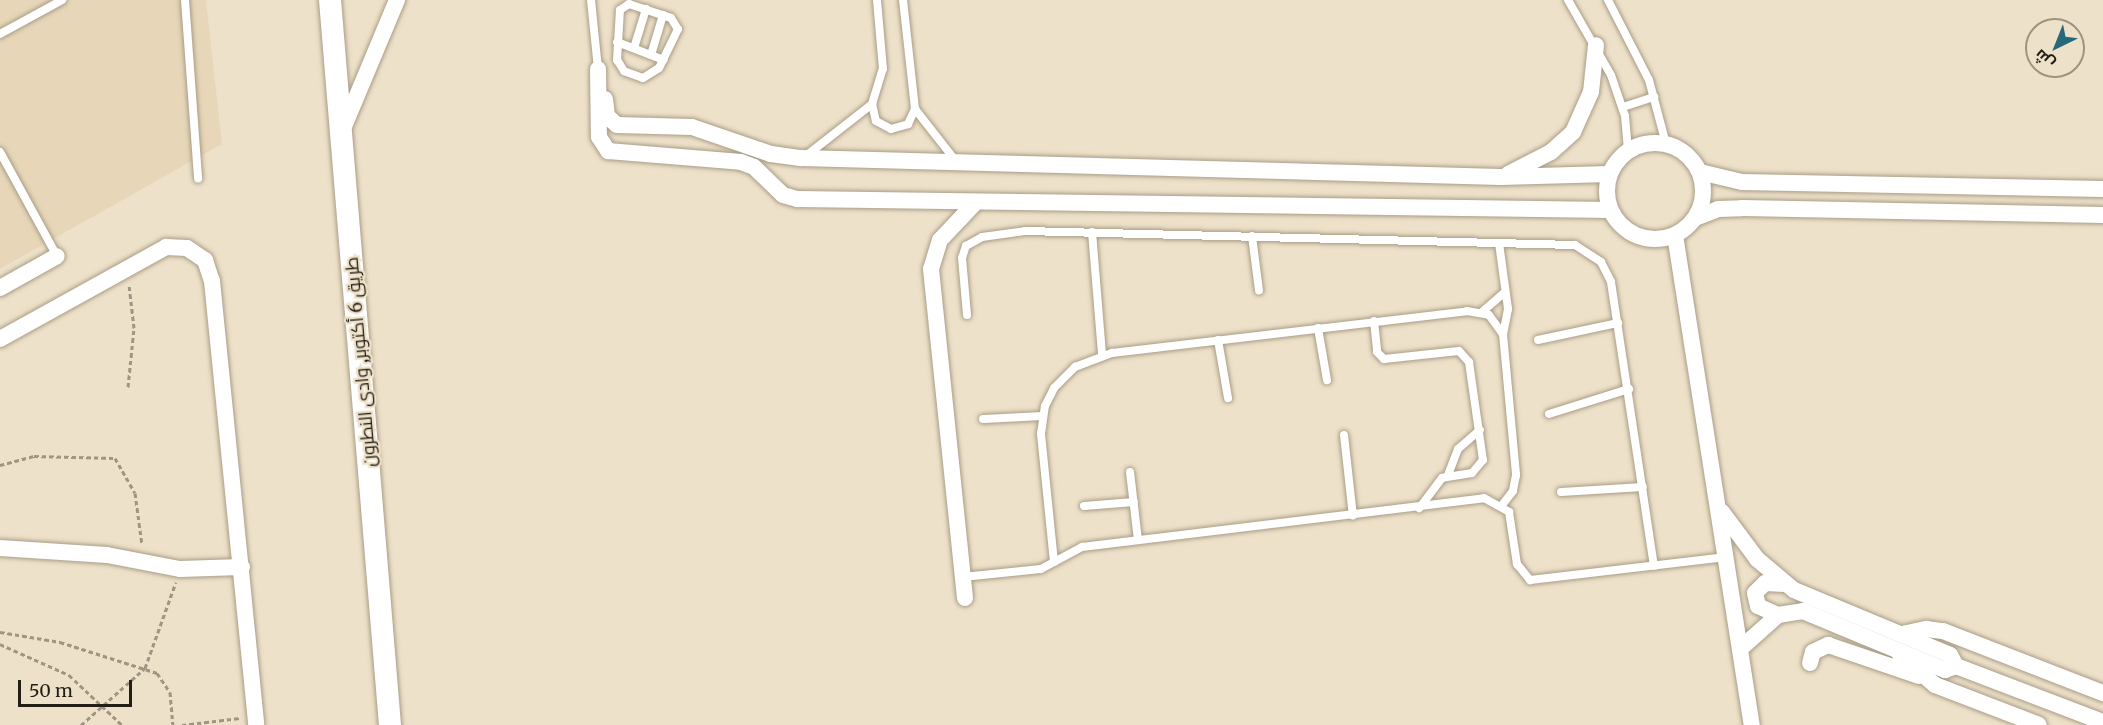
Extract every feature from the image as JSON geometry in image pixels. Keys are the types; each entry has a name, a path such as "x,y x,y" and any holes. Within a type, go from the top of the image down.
{"street":[{"name":"طريق 6 أكتوبر, وادى النطرون","path":"330,0 390,725"},
{"path":"342,133 397,0"},
{"path":"1501,177 1551,152 1573,132 1591,92 1596,45"},
{"path":"598,69 607,116 617,125 692,127 771,154 801,158 1501,177 1609,174"},
{"path":"598,69 603,146"},
{"path":"603,146 617,125"},
{"path":"1695,218 1703,196 1700,172 1683,151 1666,144 1647,143 1628,150 1609,174 1610,210 1617,221 1639,237 1657,240 1676,235 1695,218 1718,209 2103,215"},
{"path":"603,146 621,156 727,159 754,167 783,195 797,199 1610,210"},
{"path":"765,177 771,154"},
{"path":"1700,172 1731,181 2103,189"},
{"path":"965,598 931,268 940,240 975,203"},
{"path":"1676,235 1721,510 1752,725"},
{"path":"0,339 126,269 177,246 197,253 210,270 242,567 255,720"},
{"path":"0,288 57,256"},
{"path":"1721,510 1756,559 1785,584 1813,600 1902,634 1950,656 1956,666 2103,722"},
{"path":"0,548 139,560 180,569 242,567"},
{"path":"1785,584 1765,583 1755,593 1758,606 1778,615 1812,613 1898,652 1948,671 1956,666"},
{"path":"1740,649 1778,615"},
{"path":"1902,634 1926,629 1943,631 2103,693"},
{"path":"1810,663 1813,652 1828,645 1922,676 2002,718 2039,725"},
{"path":"1898,652 1922,676"}],"lane":[{"path":"0,34 62,0"},
{"path":"185,0 198,179"},
{"path":"591,0 598,69"},
{"path":"877,0 883,69 872,104 876,121 891,129 908,124 915,109 903,0"},
{"path":"1568,0 1596,45 1623,107 1628,150"},
{"path":"1608,0 1639,55 1654,97 1666,144"},
{"path":"620,3 646,9 671,18 678,29 664,60 649,76 629,75 617,60 620,3"},
{"path":"634,48 646,9"},
{"path":"651,55 663,15"},
{"path":"617,42 664,60"},
{"path":"1623,107 1654,97"},
{"path":"801,158 872,104"},
{"path":"915,109 957,163"},
{"path":"0,152 57,256"},
{"path":"968,315 962,258 970,242 1025,231 1575,245 1594,254 1609,275 1629,389 1654,566"},
{"path":"1092,232 1102,354"},
{"path":"1252,236 1259,291"},
{"path":"1498,243 1504,293 1509,309 1503,334 1516,475 1512,491 1502,504"},
{"path":"1482,312 1504,293"},
{"path":"1054,562 1043,416 1060,380 1075,367 1102,354 1374,321 1482,312 1496,320 1503,334"},
{"path":"1374,321 1377,352 1384,359 1465,354 1480,430 1480,465 1472,473 1448,475"},
{"path":"1538,340 1618,324"},
{"path":"1318,328 1327,380"},
{"path":"1218,340 1228,398"},
{"path":"1549,414 1629,389"},
{"path":"983,419 1043,416"},
{"path":"1419,508 1448,475 1454,455 1480,430"},
{"path":"1344,435 1353,516"},
{"path":"1130,472 1138,540"},
{"path":"1561,492 1643,487"},
{"path":"963,577 1041,569 1082,547 1419,508 1484,498 1502,504 1513,521 1517,564 1530,580 1728,557"},
{"path":"1084,506 1134,502"}],"path":[{"path":"126,269 134,328 128,387"},
{"path":"0,465 34,456 72,455 120,461 140,509 143,526 139,560"},
{"path":"81,725 102,703 145,668 180,569"},
{"path":"0,632 60,642 145,668 167,684 173,725"},
{"path":"0,644 69,675 102,703 122,725"},
{"path":"182,725 255,720"}],"shaded area":[{"path":"0,0 206,0 222,144 0,269"}]}
